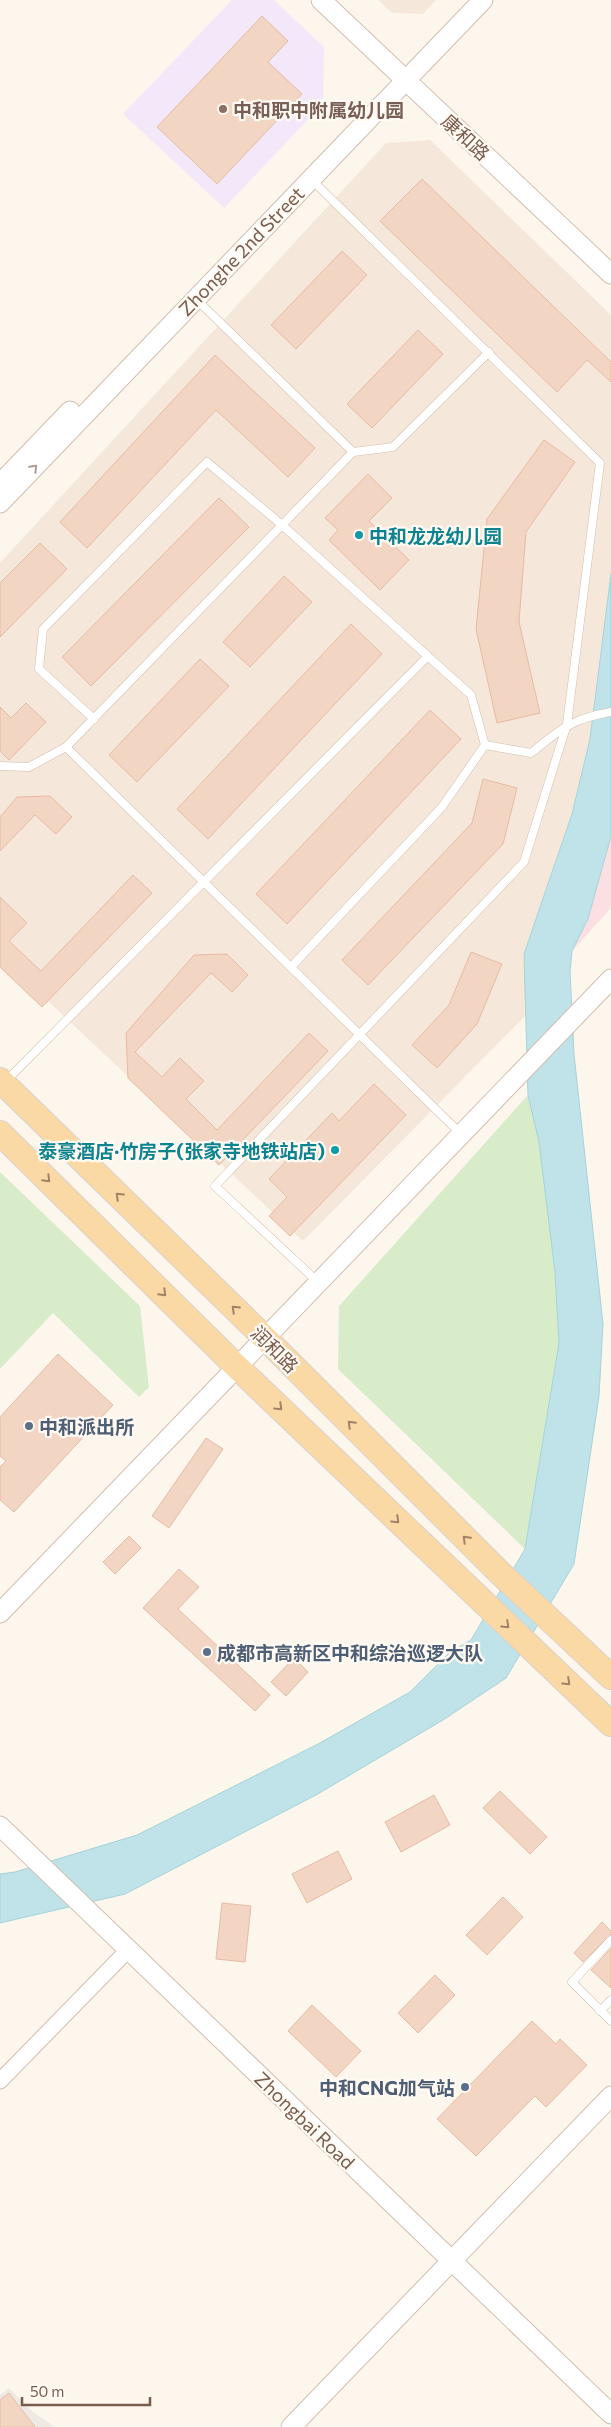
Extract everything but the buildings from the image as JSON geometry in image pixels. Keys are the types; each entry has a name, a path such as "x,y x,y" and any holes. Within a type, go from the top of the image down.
{"main road":[{"name":"润和路","path":"2,1082 265,1338 500,1573 611,1677"},
{"name":"润和路","path":"0,1133 237,1367 611,1724"}],"street":[{"name":"康和路","path":"321,0 611,274"},
{"name":"Zhonghe 2nd Street","path":"0,503 310,179 466,0"},
{"name":"Zhonghe 2nd Street","path":"0,484 401,76 483,0"},
{"path":"0,1613 611,979"},
{"name":"Zhongbai Road","path":"0,1826 611,2414"},
{"path":"0,2081 128,1950"},
{"path":"292,2427 611,2096"}],"lane":[{"path":"310,179 489,352 600,463 567,724 524,862 215,1186 318,1282"},
{"path":"196,299 353,452"},
{"path":"0,766 30,767 66,747 353,452 393,447 489,352"},
{"path":"94,719 38,669 43,628 207,462 282,525 471,695 485,745"},
{"path":"2,1082 428,656"},
{"path":"485,745 531,753 567,724 593,715 611,712"},
{"path":"291,967 442,807 485,745"},
{"path":"66,747 461,1134"},
{"path":"611,1940 572,1982 611,2021"},
{"path":"600,2010 611,2000"}],"shaded area":[{"name":"中和职中附属幼儿园","path":"232,0 274,0 324,47 323,104 224,208 123,114"},
{"path":"378,0 436,0 423,14 392,13"},
{"path":"430,140 611,315 611,574 590,739 572,814 524,954 527,1014 303,1241 0,956 0,563 386,143"},
{"path":"611,836 611,908 572,951 588,919"},
{"path":"9,2388 33,2412 55,2427 0,2427 0,2395"}],"green space":[{"path":"528,1095 539,1142 555,1272 559,1343 525,1549 338,1369 339,1306"},
{"path":"0,1172 140,1306 149,1387 139,1397 53,1313 0,1369"}],"water":[{"path":"611,574 611,836 588,919 572,951 570,972 574,1054 603,1324 599,1396 574,1564 506,1678 443,1720 316,1795 125,1894 0,1923 0,1874 15,1872 137,1835 318,1744 410,1692 450,1652 471,1640 525,1549 559,1343 555,1272 539,1142 528,1095 524,954 572,814 590,739"}],"place":[{"name":"中和职中附属幼儿园","path":"223,109"},
{"name":"中和龙龙幼儿园","path":"359,535"},
{"name":"泰豪酒店·竹房子(张家寺地铁站店)","path":"335,1150"},
{"name":"中和派出所","path":"29,1426"},
{"name":"成都市高新区中和综治巡逻大队","path":"207,1652"},
{"name":"中和CNG加气站","path":"465,2087"}]}
